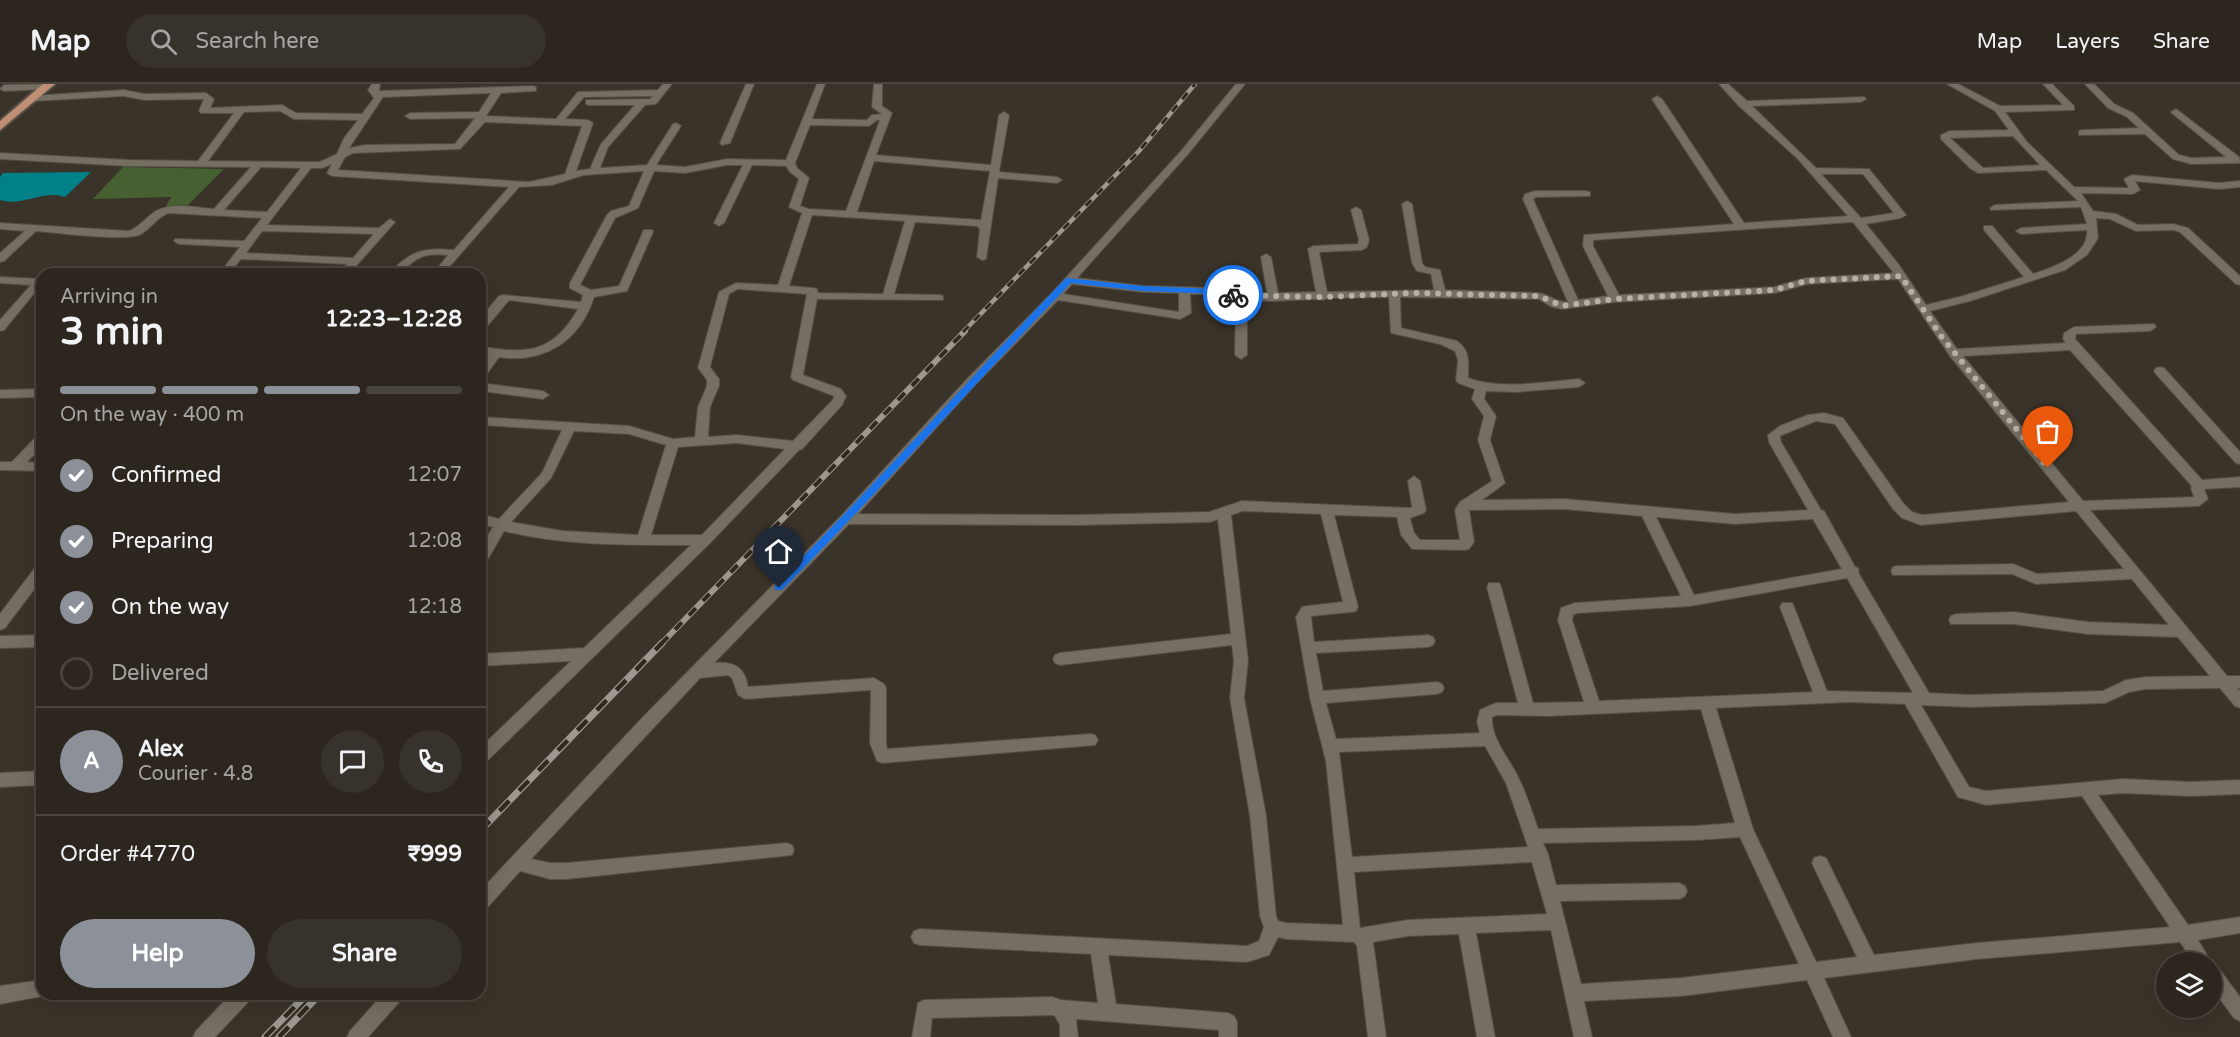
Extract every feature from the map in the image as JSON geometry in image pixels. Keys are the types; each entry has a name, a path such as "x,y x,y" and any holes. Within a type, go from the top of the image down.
{"main road":[{"path":"0,127 48,86"}],"street":[{"path":"572,102 653,102 668,84"},
{"path":"725,143 750,84"},
{"path":"821,84 790,163 793,170 804,178 794,207 808,213 980,222 985,229"},
{"path":"851,214 854,200 886,117 885,110 878,107 876,103 878,84"},
{"path":"486,896 695,673 846,519 971,382 1055,296 1185,152 1241,84"},
{"path":"1724,84 1742,104 1791,147 1857,220 1901,276 1954,353 2240,702"},
{"path":"1922,309 1966,299 2061,268 2091,245 2093,227 2087,209 2073,190 2015,133 1998,109 1951,84"},
{"path":"1998,109 2071,108 2047,84"},
{"path":"2089,84 2107,102 2130,115 2176,157 2186,161 2238,161"},
{"path":"4,88 48,86"},
{"path":"533,89 377,89 379,98 340,154 332,174 540,184 570,174 594,171 650,168 685,170 714,163 790,163"},
{"path":"0,156 129,163 308,165 330,162 340,154 365,148 457,147 462,144 498,90"},
{"path":"34,98 124,93 144,97 206,96 209,99 204,111 282,108 294,116 366,117"},
{"path":"558,122 576,96 585,93 662,93"},
{"path":"1657,99 1741,226"},
{"path":"1742,104 1860,99"},
{"path":"594,171 604,146 642,103"},
{"path":"201,164 242,109"},
{"path":"2176,112 2238,161"},
{"path":"982,257 1004,115"},
{"path":"410,116 588,123 570,174"},
{"path":"808,122 869,123 875,117 886,117"},
{"path":"648,232 623,289 589,294 574,286 611,217 615,213 633,208 650,168 676,126"},
{"path":"2082,133 2147,131"},
{"path":"2015,133 1950,134 1944,137 1981,171 2050,167"},
{"path":"872,158 1057,180"},
{"path":"719,223 749,162"},
{"path":"217,212 259,164"},
{"path":"229,268 308,165"},
{"path":"1615,299 1588,246 1588,237 1857,220 1901,215 1866,171 1813,171"},
{"path":"2073,190 2133,191 2135,190 2129,179 2132,178 2211,185 2240,184"},
{"path":"443,268 516,184"},
{"path":"1575,305 1528,199 1529,196 1535,194 1586,194"},
{"path":"1407,204 1418,266 1436,272 1440,293"},
{"path":"1995,208 2087,209 2112,216 2140,229 2173,227 2184,230 2240,282"},
{"path":"1323,297 1313,249 1362,247 1364,240 1356,210"},
{"path":"0,226 129,234 140,231 151,218 161,211 270,215"},
{"path":"783,288 808,213"},
{"path":"888,297 911,218"},
{"path":"350,268 390,222"},
{"path":"2021,231 2093,227"},
{"path":"1,257 34,228"},
{"path":"260,228 382,231"},
{"path":"1988,228 2031,278"},
{"path":"179,241 248,244"},
{"path":"401,268 415,254 429,251 456,253"},
{"path":"239,256 356,261"},
{"path":"1266,257 1273,298"},
{"path":"1069,280 1143,289 1217,291 1242,297 1323,297 1394,293 1539,296 1549,298 1556,306 1615,299 1775,290 1806,281 1901,276"},
{"path":"0,280 36,282"},
{"path":"0,327 36,286"},
{"path":"486,752 705,540 838,402 840,396 837,392 797,378 814,296 813,291 808,288 736,286 724,292 704,368 713,379 713,386 704,407 701,442"},
{"path":"1055,296 1180,316 1185,313 1184,290"},
{"path":"1394,293 1395,330 1444,341 1457,347 1464,358 1462,380 1481,387 1515,388 1579,383"},
{"path":"486,351 519,356 545,351 567,333 585,306 589,294"},
{"path":"814,296 939,298"},
{"path":"486,319 503,298 509,297 585,306"},
{"path":"1241,355 1242,297"},
{"path":"2150,327 2074,331 2070,333 2069,339 2199,485"},
{"path":"1954,353 2073,346"},
{"path":"486,367 496,353"},
{"path":"2160,371 2240,460"},
{"path":"1402,513 1408,535 1417,545 1458,546 1467,542 1462,510 1465,505 1498,483 1485,447 1484,432 1490,416 1478,399 1481,387"},
{"path":"486,388 543,395"},
{"path":"0,394 36,393"},
{"path":"2199,485 2197,488 2202,499 2199,501 2080,506 1921,520 1907,515 1898,506 1839,421 1822,415 1774,435 1775,442 1853,572 1964,792 1986,798 2123,786 2191,789 2240,787"},
{"path":"486,421 642,432 673,443 748,439 798,446"},
{"path":"486,550 501,525 547,475 570,427"},
{"path":"643,540 673,443"},
{"path":"16,466 36,444"},
{"path":"0,466 36,467"},
{"path":"846,519 1108,520 1210,517 1242,506 1402,513 1419,510 1414,481"},
{"path":"2199,485 2240,482"},
{"path":"1465,505 1564,504 1735,519 1819,514"},
{"path":"1326,508 1352,602 1351,607 1307,611 1303,617 1317,698 1332,746 1345,864 1356,935 1365,944 1377,1037"},
{"path":"1647,512 1690,601"},
{"path":"920,937 1246,954 1262,952 1267,946 1272,927 1258,816 1237,698 1241,661 1224,513"},
{"path":"486,521 534,533 643,540 705,540"},
{"path":"1898,571 2013,569 2036,579 2136,574"},
{"path":"1593,707 1565,620 1566,612 1575,608 1690,601 1853,572"},
{"path":"0,624 36,577"},
{"path":"1494,586 1527,710"},
{"path":"1787,607 1822,697"},
{"path":"1956,620 2014,618 2088,628 2181,631"},
{"path":"1060,659 1239,639"},
{"path":"0,642 36,641"},
{"path":"1308,648 1428,641"},
{"path":"486,660 587,654"},
{"path":"695,673 729,668 735,670 739,675 741,689 745,693 874,684 879,688 878,742 882,756 1090,740"},
{"path":"1583,1037 1540,854 1513,780 1490,739 1483,721 1485,714 1496,709 1527,710 1822,697 1970,701 2105,697 2126,686 2146,683 2240,682"},
{"path":"1317,698 1437,688"},
{"path":"1706,701 1745,829 1842,1037"},
{"path":"1332,746 1490,739"},
{"path":"0,780 36,778"},
{"path":"2086,789 2196,952"},
{"path":"1534,836 1696,833 1745,829"},
{"path":"517,862 550,871 567,871 786,850"},
{"path":"1345,864 1540,854"},
{"path":"1820,862 1869,963"},
{"path":"1548,893 1679,891"},
{"path":"1272,927 1286,931 1356,935 1408,928 1555,922"},
{"path":"1466,926 1486,1037"},
{"path":"1574,993 1681,987 1810,969 1977,951 2184,934 2240,926"},
{"path":"1098,946 1108,1012"},
{"path":"2222,987 2240,1012"},
{"path":"0,995 36,990"},
{"path":"202,1037 238,1000"},
{"path":"356,1037 390,1000"},
{"path":"921,1037 924,1009 1052,1006 1061,1009 1228,1022 1228,1037"},
{"path":"1061,1009 1069,1023 1069,1037"}],"green space":[{"path":"123,167 224,169 179,214 162,214 171,197 93,199"}],"water":[{"path":"91,172 65,197 49,195 8,202 0,200 0,177 3,173"}],"railway":[{"path":"963,332 1139,151 1195,84"},
{"path":"661,644 965,331"},
{"path":"486,825 662,643"},
{"path":"265,1037 301,1000"},
{"path":"279,1037 314,1000"}],"way so far":[{"path":"1233,295 1257,298 1394,293 1539,296 1549,298 1556,306 1562,306 1615,299 1775,290 1806,281 1901,276 1941,336 2048,468"}],"route":[{"path":"779,588 1069,280 1143,289 1217,291 1233,295"}]}
